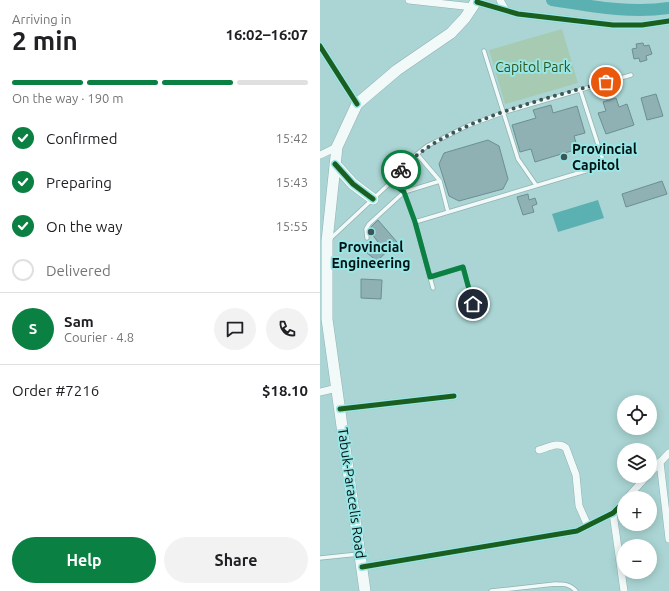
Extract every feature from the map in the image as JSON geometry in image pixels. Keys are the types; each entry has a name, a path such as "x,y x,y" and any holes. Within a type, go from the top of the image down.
{"main road":[{"name":"Tabuk-Paracelis Road","path":"365,591 327,319 324,244 337,147 357,104 397,70 451,33 476,3"},
{"path":"335,164 353,184 373,199"}],"street":[{"path":"409,0 476,3 518,14 612,24 642,25 669,21"},
{"path":"500,0 504,10"},
{"path":"320,46 357,104"},
{"path":"320,155 337,147"},
{"path":"320,392 337,388"},
{"path":"340,409 454,396"},
{"path":"539,450 557,445 566,448 576,475 579,506 588,526"},
{"path":"657,465 669,453"},
{"path":"660,462 669,539"},
{"path":"633,491 641,483"},
{"path":"362,567 556,535 588,526 613,514 617,510"},
{"path":"613,514 624,591"}],"lane":[{"path":"484,52 505,112 518,159 536,185"},
{"path":"324,244 391,182 417,154 427,146 467,126 505,112 631,75"},
{"path":"415,222 602,166 604,160 580,89"},
{"path":"417,154 440,181 448,212"},
{"path":"367,238 366,229 369,224 404,192 440,181"},
{"path":"391,182 404,192 415,222 433,288"},
{"path":"430,277 463,267 473,304"},
{"path":"320,558 360,554"},
{"path":"491,591 555,584 572,586 576,591"}],"green space":[{"name":"Capitol Park","path":"562,29 578,83 505,104 489,50"}],"water":[{"path":"598,200 604,218 558,232 552,214"}],"building":[{"path":"643,43 644,46 649,45 652,54 646,56 647,60 640,62 639,58 634,59 632,49 637,48 636,44"},
{"path":"656,94 663,116 647,120 641,98"},
{"path":"616,98 619,107 627,104 634,125 606,134 598,113 606,111 603,102"},
{"path":"551,105 553,113 577,106 585,133 574,136 578,149 535,162 531,149 520,152 512,125 536,118 533,110"},
{"path":"488,140 499,146 508,179 503,189 459,201 449,196 439,164 444,153"},
{"path":"662,181 667,194 626,207 622,194"},
{"path":"528,194 529,200 535,198 537,204 532,206 534,212 523,215 517,197"},
{"path":"378,220 397,242 377,261 367,253 378,242 372,234 371,227"},
{"path":"361,279 382,280 381,299 361,298"}],"waterway":[{"path":"552,0 625,10 655,10 669,8"}],"cycle path":[{"path":"477,2 518,14 613,25 642,25 669,21"},
{"path":"320,46 357,104"},
{"path":"335,164 353,184 373,199"},
{"path":"340,409 454,396"},
{"path":"362,567 577,531 613,513 617,509"}],"way so far":[{"path":"401,170 427,146 467,126 505,112 606,82"}],"place":[{"name":"Provincial Capitol","path":"564,157"},
{"name":"Provincial Engineering","path":"371,232"}],"route":[{"path":"401,170 391,182 404,192 415,222 430,277 463,267 473,304"}]}
